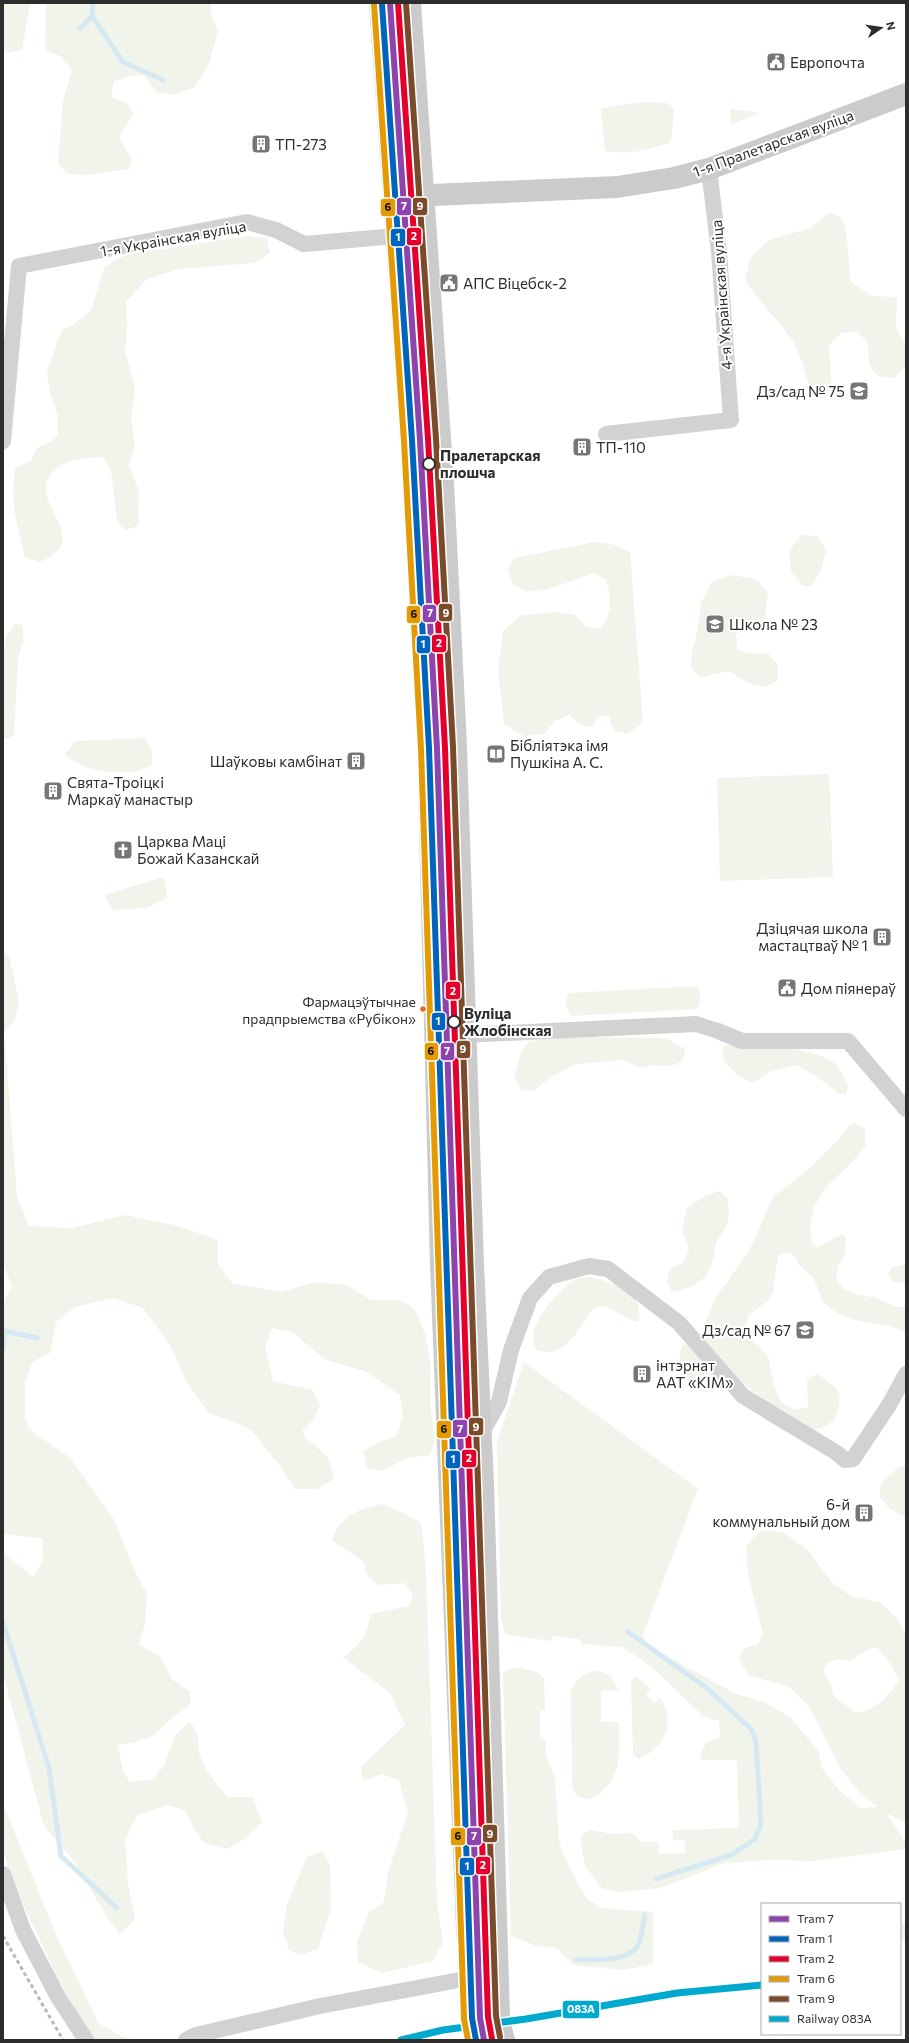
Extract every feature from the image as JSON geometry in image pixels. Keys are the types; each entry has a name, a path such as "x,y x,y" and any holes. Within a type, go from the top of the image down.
{"main road":[{"path":"380,3 414,484 428,748 441,1265 470,1977 476,2030"},
{"path":"410,3 443,482 456,747 472,1265 483,1484 497,1973 501,2028"},
{"name":"1-я Пралетарская вуліца","path":"393,197 618,187 674,178 709,169 906,94"}],"street":[{"name":"4-я Украінская вуліца","path":"606,434 731,420 719,252 709,169"},
{"name":"1-я Украінская вуліца","path":"3,441 19,266 247,222 276,230 304,244 396,236"},
{"path":"414,484 443,482"},
{"path":"428,748 456,747"},
{"path":"465,1035 696,1024 718,1030 742,1041 848,1041 906,1109"},
{"path":"441,1265 472,1265"},
{"path":"448,1437 480,1436 499,1402 511,1350 530,1298 549,1277 589,1266 608,1269 679,1323 743,1396 845,1460 853,1459 889,1405 906,1374"},
{"path":"451,1486 483,1484"},
{"path":"456,1650 487,1649"},
{"path":"3,1874 23,1930 58,1996 86,2040"},
{"path":"186,2040 196,2035 320,2006 497,1973"}],"shaded area":[{"path":"3,3 30,3 22,50 8,53 3,48"},
{"path":"46,3 211,3 211,13 218,31 209,64 194,88 172,95 156,92 143,75 130,76 113,82 112,97 128,104 133,114 119,137 132,160 129,169 87,175 68,174 58,164 63,101 72,70 60,56 45,50"},
{"path":"642,102 667,103 674,109 671,142 638,151 605,151 601,108"},
{"path":"730,109 761,113 731,124"},
{"path":"829,213 841,217 844,225 851,282 872,296 897,297 896,327 906,345 906,366 894,378 878,375 871,368 869,363 867,341 857,332 841,333 829,345 831,382 826,398 818,399 813,392 800,355 792,340 756,296 745,280 750,258 769,240 810,228"},
{"path":"249,236 267,238 270,253 254,263 178,269 146,280 126,302 127,326 125,352 135,389 131,417 135,446 129,465 139,492 138,526 125,530 117,521 111,471 103,457 83,458 71,461 65,463 54,471 47,480 47,498 63,536 61,545 55,553 40,562 25,557 15,514 13,493 15,469 31,460 37,448 51,442 58,435 58,416 50,392 47,373 61,331 74,324 91,310 104,268 118,258 136,253"},
{"path":"801,535 817,536 826,549 822,568 811,587 801,585 791,571 789,551"},
{"path":"594,542 615,545 630,552 643,722 628,734 614,731 608,715 598,717 592,727 581,725 569,715 555,721 544,734 524,736 504,724 498,671 503,631 521,615 557,612 575,615 586,627 600,629 609,611 610,599 606,579 594,573 552,588 527,592 513,585 508,569 514,558"},
{"path":"731,575 756,579 768,592 765,618 736,634 737,650 753,654 768,653 778,666 778,680 765,687 748,683 729,671 701,677 691,668 692,651 697,633 701,603 712,582"},
{"path":"15,624 22,625 23,640 18,659 14,734 8,739 3,737 3,651 7,635"},
{"path":"144,738 152,750 152,765 132,772 107,772 94,769 72,760 65,754 75,741"},
{"path":"829,774 833,877 720,881 717,778"},
{"path":"164,877 167,898 146,908 113,910 104,895"},
{"path":"3,950 9,956 19,1001 15,1020 4,1032 17,1196 29,1226 72,1228 125,1215 178,1226 218,1240 218,1264 232,1283 281,1292 316,1282 347,1285 371,1300 399,1300 414,1308 425,1334 431,1366 430,1403 435,1438 430,1455 407,1458 382,1471 367,1468 363,1451 377,1443 396,1436 403,1417 400,1395 367,1372 326,1360 292,1332 272,1328 265,1347 273,1381 312,1390 320,1405 314,1419 302,1431 307,1439 328,1457 334,1479 317,1489 295,1489 283,1470 252,1431 237,1423 210,1414 188,1384 169,1343 143,1308 113,1298 75,1307 56,1322 50,1353 32,1362 25,1383 25,1417 29,1429 70,1458 113,1518 138,1578 147,1593 145,1624 139,1644 160,1657 173,1680 190,1692 190,1704 153,1736 132,1743 117,1745 123,1769 129,1782 153,1779 164,1766 175,1735 189,1722 194,1727 198,1736 198,1748 203,1764 213,1779 228,1797 253,1797 262,1823 243,1840 227,1849 204,1843 193,1827 186,1811 167,1805 137,1815 125,1840 128,1884 135,1920 120,1933 110,1922 74,1861 44,1826 3,1674 3,1553 33,1577 43,1561 42,1538 3,1534 3,1302 12,1286 3,1264"},
{"path":"697,986 701,998 697,1009 571,1016 565,1003 569,993"},
{"path":"563,1037 666,1038 685,1049 683,1061 671,1066 653,1065 639,1068 624,1060 575,1064 550,1078 533,1091 521,1090 514,1077 521,1052 529,1041"},
{"path":"735,1042 789,1048 818,1055 829,1060 837,1066 848,1085 846,1094 840,1094 812,1073 796,1065 769,1072 753,1083 737,1075 724,1061 723,1047"},
{"path":"855,1123 865,1128 865,1147 825,1188 815,1205 810,1225 812,1243 817,1248 842,1234 846,1238 845,1255 838,1266 836,1279 843,1288 855,1294 876,1298 896,1307 906,1307 906,1333 887,1326 849,1318 830,1308 821,1297 812,1276 802,1268 789,1252 779,1255 772,1294 758,1309 748,1315 745,1332 768,1356 774,1385 781,1402 796,1410 808,1407 807,1379 817,1374 834,1386 840,1395 836,1415 834,1419 826,1426 812,1431 776,1410 743,1383 732,1377 705,1346 704,1325 716,1297 745,1257 755,1239 773,1197 808,1170 836,1142 849,1126"},
{"path":"719,1191 727,1197 729,1217 726,1226 717,1241 710,1268 704,1278 699,1282 683,1290 672,1292 667,1281 670,1269 683,1263 689,1250 682,1231 687,1208 705,1196"},
{"path":"906,1264 906,1283 893,1282 888,1275 891,1268"},
{"path":"589,1277 616,1285 634,1297 639,1309 640,1319 637,1322 608,1308 598,1307 590,1312 576,1334 565,1345 553,1351 545,1352 536,1350 533,1340 534,1331 542,1314 554,1298 574,1280"},
{"path":"682,1345 692,1345 715,1375 718,1388 705,1392 699,1390 688,1381 681,1368 680,1355"},
{"path":"524,1362 698,1489 643,1634 647,1645 734,1693 764,1702 790,1717 819,1752 821,1767 839,1790 861,1808 878,1807 862,1795 842,1771 810,1707 789,1687 748,1675 739,1659 744,1648 758,1644 763,1633 748,1575 746,1546 761,1530 782,1532 807,1549 832,1583 851,1596 879,1602 895,1616 906,1635 906,1823 886,1813 904,1840 906,1840 906,1849 814,1861 771,1860 725,1863 661,1888 617,1892 602,1888 585,1866 581,1839 585,1832 592,1830 611,1834 633,1833 640,1842 658,1842 659,1854 685,1853 685,1840 673,1840 673,1830 739,1828 737,1760 700,1760 704,1747 711,1741 720,1737 719,1721 703,1716 652,1667 622,1647 581,1644 580,1639 553,1636 552,1641 506,1635 501,1620 497,1442","holes":["877,1647 892,1666 899,1680 895,1686 886,1697 876,1705 870,1709 857,1713 834,1697 830,1682 823,1673 826,1664 836,1659 850,1661 866,1650"]},
{"path":"906,1466 906,1518 890,1509 880,1497 881,1484 899,1467"},
{"path":"382,1504 404,1513 421,1523 426,1570 437,1903 443,1942 433,1961 382,1973 358,1962 357,1941 369,1912 384,1902 388,1872 408,1812 399,1780 382,1774 363,1781 361,1767 405,1725 390,1693 343,1657 355,1648 362,1639 371,1614 409,1606 413,1596 405,1583 379,1585 368,1577 363,1561 332,1540 345,1519 358,1511"},
{"path":"521,1668 531,1670 542,1676 544,1679 545,1711 540,1711 540,1739 546,1740 546,1755 555,1778 559,1841 564,1856 580,1888 588,1900 603,1908 653,1912 653,1964 623,1970 573,1965 557,1948 537,1946 511,1936 503,1673 508,1669"},
{"path":"595,1671 604,1673 610,1677 618,1690 601,1691 601,1722 619,1722 619,1758 610,1782 597,1796 585,1799 578,1796 572,1788 571,1693 574,1685 583,1675"},
{"path":"635,1676 651,1689 646,1695 655,1703 660,1698 665,1707 667,1716 667,1725 661,1741 648,1754 639,1759 633,1755 631,1680"},
{"path":"3,1804 59,1942 99,2024 121,2036 135,2040 93,2040 57,1977 11,1878 3,1849"},
{"path":"323,1851 330,1865 331,1908 318,1949 300,1955 289,1950 283,1931 287,1905 307,1857"},
{"path":"902,1924 906,1924 906,1940 902,1940 901,1938"}],"waterway":[{"path":"80,29 92,16 93,3"},
{"path":"92,16 123,62 163,80"},
{"path":"3,1348 5,1331 37,1338"},
{"path":"3,1622 49,1768 61,1856 117,1908"},
{"path":"628,1632 708,1689 752,1730 756,1742 761,1824 755,1839 731,1855 656,1879"},
{"path":"576,1960 611,1959 628,1954 634,1950 639,1943 645,1915"}],"railway":[{"path":"3,1936 63,2040"}],"tram line":[{"name":"7","path":"390,3 420,440 437,748 480,2018 484,2040"},
{"name":"2","path":"398,3 428,439 445,748 488,2017 492,2039"},
{"name":"9","path":"406,3 436,439 453,747 496,2016 500,2037"},
{"name":"6","path":"374,4 404,441 421,749 464,2019 468,2040"},
{"name":"1","path":"382,4 412,440 429,748 472,2018 476,2040"}],"rail line":[{"name":"083А","path":"401,2040 443,2030 526,2019 677,1993 761,1985"}],"place":[{"name":"Европочта","path":"776,62"},
{"name":"ТП-273","path":"261,144"},
{"name":"АПС Віцебск-2","path":"449,283"},
{"name":"Дз/сад № 75","path":"859,391"},
{"name":"ТП-110","path":"582,447"},
{"name":"Пралетарская плошча","path":"429,464"},
{"name":"Школа № 23","path":"715,624"},
{"name":"Бібліятэка імя Пушкіна А. С.","path":"496,754"},
{"name":"Шаўковы камбінат","path":"356,761"},
{"name":"Свята-Троіцкі Маркаў манастыр","path":"53,791"},
{"name":"Царква Маці Божай Казанскай","path":"123,850"},
{"name":"Дзіцячая школа мастацтваў № 1","path":"882,937"},
{"name":"Дом піянераў","path":"787,988"},
{"name":"Фармацэўтычнае прадпрыемства «Рубікон»","path":"423,1009"},
{"name":"Вуліца Жлобінская","path":"454,1022"},
{"name":"Дз/сад № 67","path":"805,1330"},
{"name":"інтэрнат ААТ «КІМ»","path":"642,1374"},
{"name":"6-й коммунальный дом","path":"864,1513"}]}
